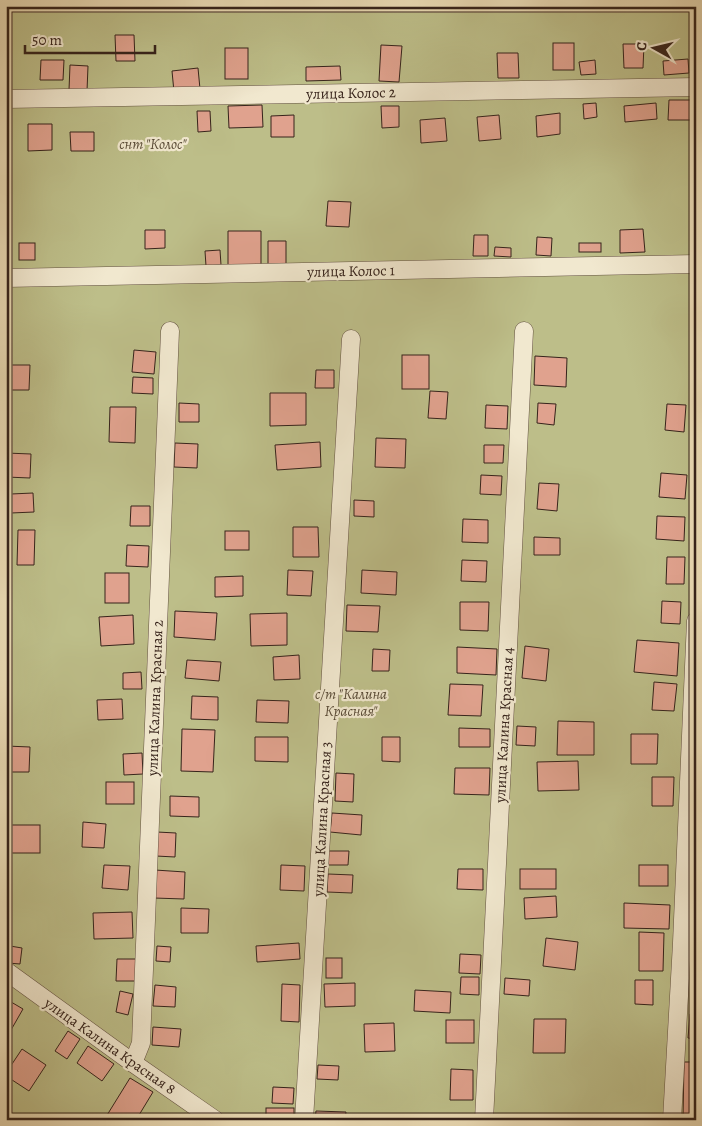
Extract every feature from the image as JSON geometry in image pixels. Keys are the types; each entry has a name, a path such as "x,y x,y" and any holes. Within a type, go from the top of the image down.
{"street":[{"name":"улица Колос 2","path":"6,99 696,87"},
{"name":"улица Колос 1","path":"6,278 696,264"},
{"name":"улица Калина Красная 2","path":"133,1063 142,1043 170,331"},
{"name":"улица Калина Красная 4","path":"484,1120 524,331"},
{"name":"улица Калина Красная 3","path":"304,1120 351,339"},
{"path":"672,1120 683,933 696,621"},
{"name":"улица Калина Красная 8","path":"6,971 215,1120"}],"green space":[{"name":"с/т \"Калина Красная\"","path":"6,6 696,6 696,1120 6,1120"}],"building":[{"path":"115,35 134,35 135,61 116,61"},
{"path":"553,43 574,43 574,70 553,70"},
{"path":"623,44 644,44 643,68 624,68"},
{"path":"381,45 402,46 399,82 379,81"},
{"path":"225,48 248,48 248,79 225,79"},
{"path":"497,53 518,53 519,78 498,78"},
{"path":"688,59 689,73 664,75 663,61"},
{"path":"41,60 64,60 63,80 40,80"},
{"path":"595,60 596,74 581,75 579,62"},
{"path":"70,65 88,66 87,91 69,90"},
{"path":"340,66 341,80 306,81 306,67"},
{"path":"198,68 200,89 174,92 172,71"},
{"path":"669,100 693,100 693,120 668,120"},
{"path":"596,103 597,117 584,119 583,104"},
{"path":"656,103 657,119 625,122 624,106"},
{"path":"262,105 263,127 229,128 228,106"},
{"path":"381,106 399,106 399,127 382,128"},
{"path":"197,111 210,111 211,131 198,132"},
{"path":"560,113 560,134 537,137 536,116"},
{"path":"294,115 294,137 271,137 271,116"},
{"path":"499,115 501,139 479,141 477,117"},
{"path":"445,118 447,141 421,143 420,120"},
{"path":"28,124 52,124 52,150 28,151"},
{"path":"70,132 94,132 94,151 71,151"},
{"path":"328,201 351,202 349,227 326,226"},
{"path":"643,229 645,252 620,253 620,230"},
{"path":"145,230 165,230 165,248 145,249"},
{"path":"228,231 261,231 261,265 228,266"},
{"path":"474,235 488,235 488,256 473,256"},
{"path":"537,237 552,238 551,256 536,255"},
{"path":"268,241 286,241 286,264 268,265"},
{"path":"19,243 35,243 35,260 19,260"},
{"path":"579,243 601,243 601,252 579,252"},
{"path":"495,247 511,248 511,257 494,256"},
{"path":"220,250 221,265 206,266 205,251"},
{"path":"134,350 156,352 154,374 132,372"},
{"path":"402,355 429,355 429,389 402,389"},
{"path":"535,356 567,358 566,387 534,385"},
{"path":"6,365 30,365 29,390 6,390"},
{"path":"316,370 334,370 334,388 315,388"},
{"path":"133,377 153,378 153,394 132,393"},
{"path":"430,391 448,392 446,419 428,418"},
{"path":"270,393 306,393 306,425 270,426"},
{"path":"179,403 199,404 199,422 179,422"},
{"path":"538,403 556,404 554,425 537,423"},
{"path":"667,404 686,405 684,432 665,430"},
{"path":"486,405 508,406 507,429 485,428"},
{"path":"110,407 136,407 135,443 109,442"},
{"path":"376,438 406,439 405,468 375,467"},
{"path":"320,442 321,467 277,470 275,445"},
{"path":"175,443 198,444 197,468 174,467"},
{"path":"484,445 504,445 503,463 484,463"},
{"path":"6,453 31,454 30,478 6,477"},
{"path":"661,473 687,475 685,499 659,497"},
{"path":"481,475 502,476 501,495 480,494"},
{"path":"539,483 559,484 557,511 537,509"},
{"path":"33,493 34,512 11,513 11,494"},
{"path":"354,500 374,501 374,517 354,516"},
{"path":"131,506 150,506 150,526 130,526"},
{"path":"657,516 685,517 684,541 656,539"},
{"path":"463,519 488,520 488,543 462,542"},
{"path":"293,527 318,527 319,557 293,557"},
{"path":"18,530 35,530 34,565 17,565"},
{"path":"225,531 249,531 249,550 225,550"},
{"path":"534,537 560,538 560,555 534,555"},
{"path":"127,545 149,546 148,567 126,566"},
{"path":"667,557 685,557 684,584 666,584"},
{"path":"462,560 487,561 486,582 461,581"},
{"path":"288,570 313,571 311,596 287,595"},
{"path":"362,570 397,572 396,595 361,593"},
{"path":"105,573 129,573 129,603 105,603"},
{"path":"243,576 243,596 215,597 215,577"},
{"path":"662,601 681,602 680,624 661,623"},
{"path":"460,602 489,602 488,631 460,630"},
{"path":"347,605 380,606 378,632 346,631"},
{"path":"175,611 217,613 215,640 174,637"},
{"path":"287,613 287,645 251,646 250,614"},
{"path":"133,615 134,644 101,646 99,617"},
{"path":"637,640 679,643 677,676 634,672"},
{"path":"525,646 549,649 546,681 522,678"},
{"path":"457,647 497,649 496,675 457,673"},
{"path":"373,649 390,650 389,671 372,671"},
{"path":"299,655 300,679 274,680 273,657"},
{"path":"187,660 221,662 219,681 185,678"},
{"path":"141,672 142,689 123,689 123,673"},
{"path":"654,682 677,684 674,711 652,710"},
{"path":"450,684 483,685 481,716 448,715"},
{"path":"192,696 218,697 218,720 191,719"},
{"path":"122,699 123,719 98,720 97,700"},
{"path":"257,700 289,701 288,723 256,722"},
{"path":"558,721 594,722 594,755 557,755"},
{"path":"517,726 536,727 535,746 516,745"},
{"path":"459,728 490,729 490,747 459,747"},
{"path":"182,729 215,730 213,772 181,771"},
{"path":"631,734 658,734 657,764 631,764"},
{"path":"255,737 288,737 288,762 255,761"},
{"path":"382,737 400,737 400,762 382,761"},
{"path":"6,746 30,747 29,772 6,772"},
{"path":"142,753 143,774 124,775 123,754"},
{"path":"578,761 579,790 538,791 537,762"},
{"path":"455,768 490,768 489,795 454,794"},
{"path":"336,773 354,774 353,802 335,801"},
{"path":"652,777 674,777 673,806 652,806"},
{"path":"106,782 134,782 134,804 106,804"},
{"path":"170,796 199,797 199,817 170,816"},
{"path":"332,813 362,815 361,835 330,832"},
{"path":"83,822 106,824 104,848 82,847"},
{"path":"6,825 40,825 40,853 6,853"},
{"path":"157,832 176,833 175,857 156,856"},
{"path":"327,851 349,851 348,865 326,865"},
{"path":"104,865 130,866 128,890 102,888"},
{"path":"281,865 305,866 304,891 280,890"},
{"path":"639,865 668,865 668,886 639,886"},
{"path":"458,869 483,869 483,890 457,889"},
{"path":"520,869 556,869 556,889 520,889"},
{"path":"155,870 185,872 184,899 154,898"},
{"path":"328,874 353,875 352,893 327,892"},
{"path":"556,896 557,917 525,919 524,898"},
{"path":"624,903 670,905 669,929 624,928"},
{"path":"181,908 209,909 208,933 181,933"},
{"path":"132,912 133,938 94,939 93,913"},
{"path":"639,932 664,933 663,971 639,971"},
{"path":"546,938 578,942 575,970 543,966"},
{"path":"299,943 300,959 257,962 256,946"},
{"path":"10,946 22,948 20,964 8,963"},
{"path":"157,946 171,947 170,962 156,961"},
{"path":"460,954 481,955 480,974 459,973"},
{"path":"326,958 342,958 342,978 326,978"},
{"path":"117,959 137,959 136,981 116,981"},
{"path":"461,977 479,977 479,995 460,994"},
{"path":"505,978 530,980 529,996 504,994"},
{"path":"635,980 653,980 653,1005 635,1004"},
{"path":"355,983 355,1006 325,1007 324,984"},
{"path":"282,984 300,985 299,1022 281,1021"},
{"path":"155,985 176,987 175,1007 153,1006"},
{"path":"415,990 451,992 450,1013 414,1011"},
{"path":"120,991 133,994 128,1015 116,1012"},
{"path":"6,999 23,1009 11,1030 6,1028"},
{"path":"690,1014 696,1015 696,1039 688,1038"},
{"path":"534,1019 566,1019 565,1053 533,1053"},
{"path":"446,1020 474,1020 474,1043 446,1043"},
{"path":"394,1023 395,1051 365,1052 364,1024"},
{"path":"153,1027 181,1029 179,1047 152,1045"},
{"path":"68,1031 80,1039 67,1059 55,1051"},
{"path":"88,1046 114,1064 102,1081 77,1063"},
{"path":"22,1049 46,1065 29,1091 6,1076 6,1073"},
{"path":"684,1062 696,1062 696,1120 683,1120"},
{"path":"318,1065 339,1066 338,1080 317,1079"},
{"path":"451,1069 473,1070 473,1100 450,1100"},
{"path":"130,1078 153,1092 136,1120 104,1120"},
{"path":"273,1087 294,1088 293,1104 272,1103"},
{"path":"266,1108 294,1108 294,1120 266,1120"},
{"path":"316,1111 346,1112 345,1120 315,1120"},
{"path":"580,1116 657,1116 657,1120 580,1120"}],"park label":[{"name":"снт \"Колос\"","path":"153,144"}]}
